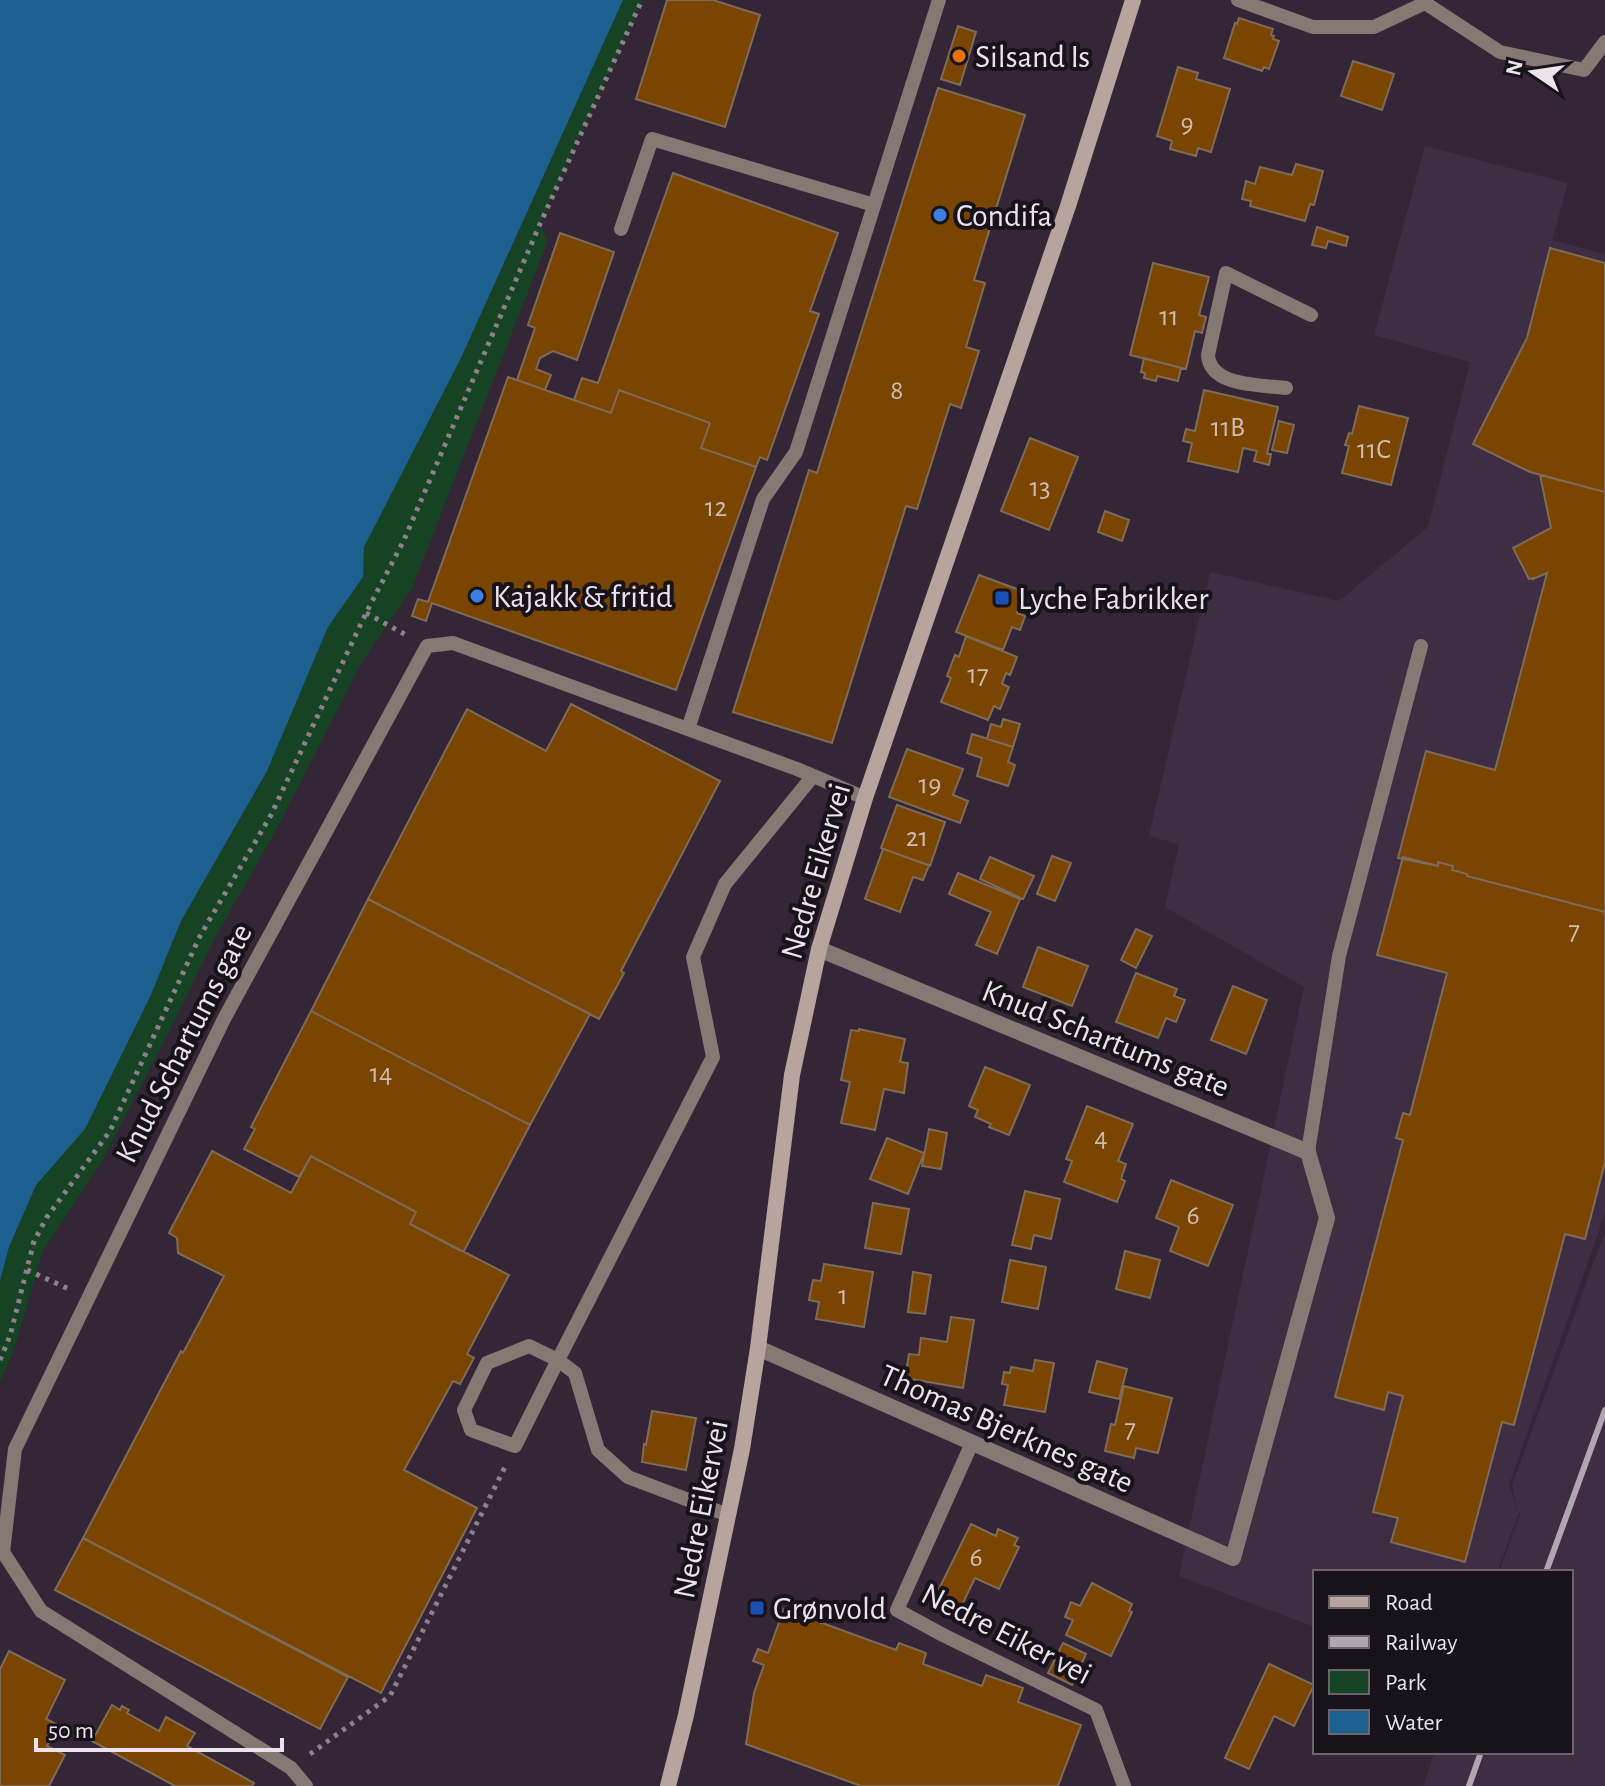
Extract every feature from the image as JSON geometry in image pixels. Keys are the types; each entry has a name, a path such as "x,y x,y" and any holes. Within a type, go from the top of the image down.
{"main road":[{"name":"Nedre Eikervei","path":"668,1786 742,1449 758,1348 792,1075 819,949 865,798 1068,206 1133,0"}],"street":[{"name":"Knud Schartums gate","path":"819,949 1308,1152"},
{"name":"Thomas Bjerknes gate","path":"758,1348 1233,1558 1327,1218 1308,1152"}],"lane":[{"path":"688,729 763,499 796,452 939,0"},
{"path":"1238,0 1313,27 1374,27 1426,1 1500,52 1584,70 1605,42"},
{"path":"621,229 652,139 874,205"},
{"path":"1286,388 1241,383 1221,376 1208,363 1226,273 1311,315"},
{"path":"427,646 453,643 865,798"},
{"name":"Knud Schartums gate","path":"306,1786 291,1768 41,1611 3,1552 15,1449 224,1019 427,646"},
{"path":"1308,1152 1339,956 1421,646"},
{"path":"728,1515 628,1477 598,1450 575,1373 558,1360 529,1346 487,1363 464,1410 471,1430 515,1446 558,1360 713,1057 693,957 725,884 813,776"},
{"name":"Nedre Eiker vei","path":"972,1443 897,1610 1096,1710 1124,1786"}],"path":[{"path":"0,1360 10,1336 34,1241 47,1217 110,1131 200,936 271,815 366,613 404,540 540,224 642,0"},
{"path":"366,613 427,646"},
{"path":"27,1270 88,1297"},
{"path":"291,1768 390,1696 515,1446"}],"shaded area":[{"path":"1425,146 1568,183 1552,240 1605,254 1605,1214 1509,1485 1518,1511 1512,1485 1605,1232 1605,1786 1423,1786 1434,1754 1573,1754 1573,1570 1500,1570 1519,1512 1498,1570 1313,1570 1313,1626 1179,1576 1304,987 1165,907 1179,844 1149,836 1210,572 1339,601 1428,527 1470,362 1374,335"}],"green space":[{"path":"623,0 642,0 540,224 548,241 412,588 362,662 275,832 216,936 102,1161 43,1251 14,1350 0,1382 0,1281 9,1247 36,1185 85,1128 150,997 181,921 267,771 328,627 363,577 363,547 461,358"}],"water":[{"path":"0,0 623,0 461,358 364,547 363,577 328,627 267,771 181,921 150,997 85,1129 36,1185 9,1247 0,1281"}],"building":[{"path":"667,0 713,0 760,15 725,127 636,99"},
{"path":"1239,18 1273,29 1273,39 1279,41 1269,69 1264,67 1262,71 1224,58"},
{"name":"Silsand Is","path":"958,26 976,32 960,85 941,79"},
{"path":"1353,61 1394,74 1382,110 1341,96"},
{"path":"1178,67 1198,73 1196,79 1230,89 1211,152 1198,148 1196,156 1170,149 1172,141 1157,136"},
{"path":"938,88 1025,115 974,280 985,283 966,347 979,351 961,408 950,404 917,509 906,506 832,743 733,712 809,470 817,473"},
{"path":"1296,164 1323,171 1314,205 1310,204 1305,221 1250,206 1251,201 1242,199 1246,181 1255,184 1260,167 1292,175"},
{"path":"673,173 838,233 810,311 819,314 767,460 760,457 756,467 701,448 710,423 619,390 611,413 574,400 582,378 598,383"},
{"path":"1317,227 1348,237 1346,246 1328,241 1326,248 1312,245"},
{"path":"560,233 614,252 577,360 553,351 540,358 536,369 551,375 545,390 517,380 535,328 528,325"},
{"path":"1550,248 1605,263 1605,492 1530,472 1473,444 1527,338"},
{"path":"1153,263 1209,277 1199,315 1206,317 1202,333 1195,331 1186,369 1130,355"},
{"path":"1144,358 1181,368 1178,381 1157,376 1156,381 1144,378 1145,373 1141,372"},
{"path":"508,377 611,413 619,390 710,423 701,448 756,467 676,690 432,603 426,621 412,616 418,599 428,602"},
{"path":"1204,390 1278,407 1267,454 1271,454 1269,465 1254,461 1257,451 1243,448 1238,472 1188,461 1192,443 1183,441 1186,429 1195,431"},
{"path":"1359,406 1408,418 1391,485 1342,473 1349,446 1345,445 1349,433 1352,434"},
{"path":"1279,421 1294,425 1287,453 1272,450"},
{"path":"1030,438 1078,457 1049,530 1001,511"},
{"path":"1540,475 1605,492 1605,912 1467,876 1452,870 1453,866 1438,862 1438,866 1398,858 1426,751 1495,770 1547,573 1529,579 1513,548 1551,528"},
{"path":"1105,511 1129,520 1122,541 1098,532"},
{"path":"979,575 1025,592 1017,613 1025,616 1020,630 1012,627 1003,650 956,632"},
{"path":"966,636 1017,657 1010,675 1006,673 1002,684 1009,687 1000,709 994,706 988,720 941,702 951,678 947,676 955,655 959,657"},
{"path":"571,704 720,781 599,1019 368,899 467,709 546,751"},
{"path":"1003,719 1020,724 1013,747 987,739 991,724 1001,727"},
{"path":"972,734 1013,747 1008,762 1015,765 1008,786 977,776 982,758 967,753"},
{"path":"907,749 963,769 953,795 968,801 960,823 889,797"},
{"path":"897,805 945,822 930,866 881,848"},
{"path":"883,849 929,865 923,880 913,877 900,912 865,899"},
{"path":"1052,856 1071,863 1055,901 1037,894"},
{"path":"990,857 1034,876 1023,899 980,879"},
{"path":"1403,857 1438,866 1438,862 1453,866 1452,870 1467,876 1605,912 1605,1162 1585,1239 1565,1234 1514,1425 1502,1422 1465,1562 1391,1542 1398,1518 1373,1512 1403,1396 1388,1392 1384,1410 1335,1397 1403,1140 1396,1138 1403,1113 1410,1115 1447,973 1377,955"},
{"path":"958,873 1020,899 997,954 976,945 991,912 949,894"},
{"path":"368,899 590,1014 530,1125 311,1011"},
{"path":"1136,929 1152,936 1136,968 1121,960"},
{"path":"1038,947 1088,966 1072,1006 1023,987"},
{"path":"1136,973 1177,989 1174,996 1185,1000 1176,1022 1166,1018 1158,1038 1116,1022"},
{"path":"1233,986 1267,1000 1246,1054 1211,1040"},
{"path":"311,1011 530,1125 464,1251 410,1224 416,1212 311,1156 299,1177 244,1149 255,1129 251,1127"},
{"path":"851,1030 905,1039 900,1062 908,1063 904,1093 884,1089 875,1130 841,1123 850,1082 841,1080"},
{"path":"985,1067 1030,1085 1009,1135 975,1117 978,1110 969,1106"},
{"path":"1087,1106 1133,1124 1118,1161 1126,1164 1121,1179 1125,1181 1117,1202 1064,1182 1072,1161 1066,1159"},
{"path":"929,1129 947,1133 941,1169 922,1166"},
{"path":"887,1138 924,1153 908,1194 870,1179"},
{"path":"212,1151 291,1193 311,1156 416,1212 410,1224 509,1275 467,1354 474,1358 460,1384 453,1381 404,1470 477,1508 381,1693 83,1538 224,1276 178,1253 177,1238 169,1233"},
{"path":"1171,1180 1233,1205 1208,1266 1170,1251 1179,1227 1156,1218"},
{"path":"1025,1191 1060,1199 1051,1239 1034,1235 1031,1249 1012,1245"},
{"path":"873,1203 909,1209 901,1254 865,1248"},
{"path":"1125,1251 1160,1260 1150,1298 1116,1289"},
{"path":"1010,1260 1046,1267 1038,1309 1002,1302"},
{"path":"824,1264 873,1272 864,1327 816,1319 819,1302 809,1300 813,1280 821,1281"},
{"path":"913,1272 931,1275 925,1314 908,1312"},
{"path":"951,1317 974,1320 963,1388 905,1378 909,1354 919,1355 921,1338 947,1342"},
{"path":"1035,1360 1054,1363 1045,1412 1004,1405 1008,1385 1002,1384 1004,1372 1010,1373 1011,1367 1033,1371"},
{"path":"1097,1361 1127,1369 1119,1399 1089,1392"},
{"path":"1124,1386 1172,1398 1158,1453 1136,1448 1134,1458 1105,1451"},
{"path":"652,1411 696,1418 686,1470 642,1462"},
{"path":"971,1524 996,1536 998,1529 1018,1538 1014,1545 1019,1547 999,1589 975,1578 956,1617 931,1605"},
{"path":"83,1538 348,1677 320,1729 55,1590"},
{"path":"1092,1583 1132,1604 1129,1611 1132,1612 1111,1656 1066,1635 1073,1620 1065,1617 1071,1602 1080,1606"},
{"path":"784,1609 896,1650 899,1643 926,1653 923,1664 982,1686 986,1675 1023,1688 1018,1702 1081,1725 1058,1786 861,1786 746,1744 754,1693 764,1665 753,1661 758,1649 768,1653"},
{"path":"1063,1643 1086,1654 1072,1685 1048,1673"},
{"path":"9,1651 65,1680 46,1719 58,1725 47,1746 65,1755 49,1786 0,1786 0,1669"},
{"path":"1269,1664 1313,1685 1294,1726 1274,1716 1249,1769 1225,1758"},
{"path":"112,1705 120,1710 122,1706 129,1710 127,1713 159,1731 166,1717 195,1733 187,1746 254,1783 252,1786 175,1786 92,1741"}],"railway":[{"path":"1547,1570 1605,1410"},
{"path":"1469,1786 1480,1754"}],"place":[{"name":"Silsand Is","path":"959,56"},
{"name":"Condifa","path":"940,215"},
{"name":"Kajakk & fritid","path":"477,596"},
{"name":"Lyche Fabrikker","path":"1002,598"},
{"name":"Grønvold","path":"757,1608"}]}
